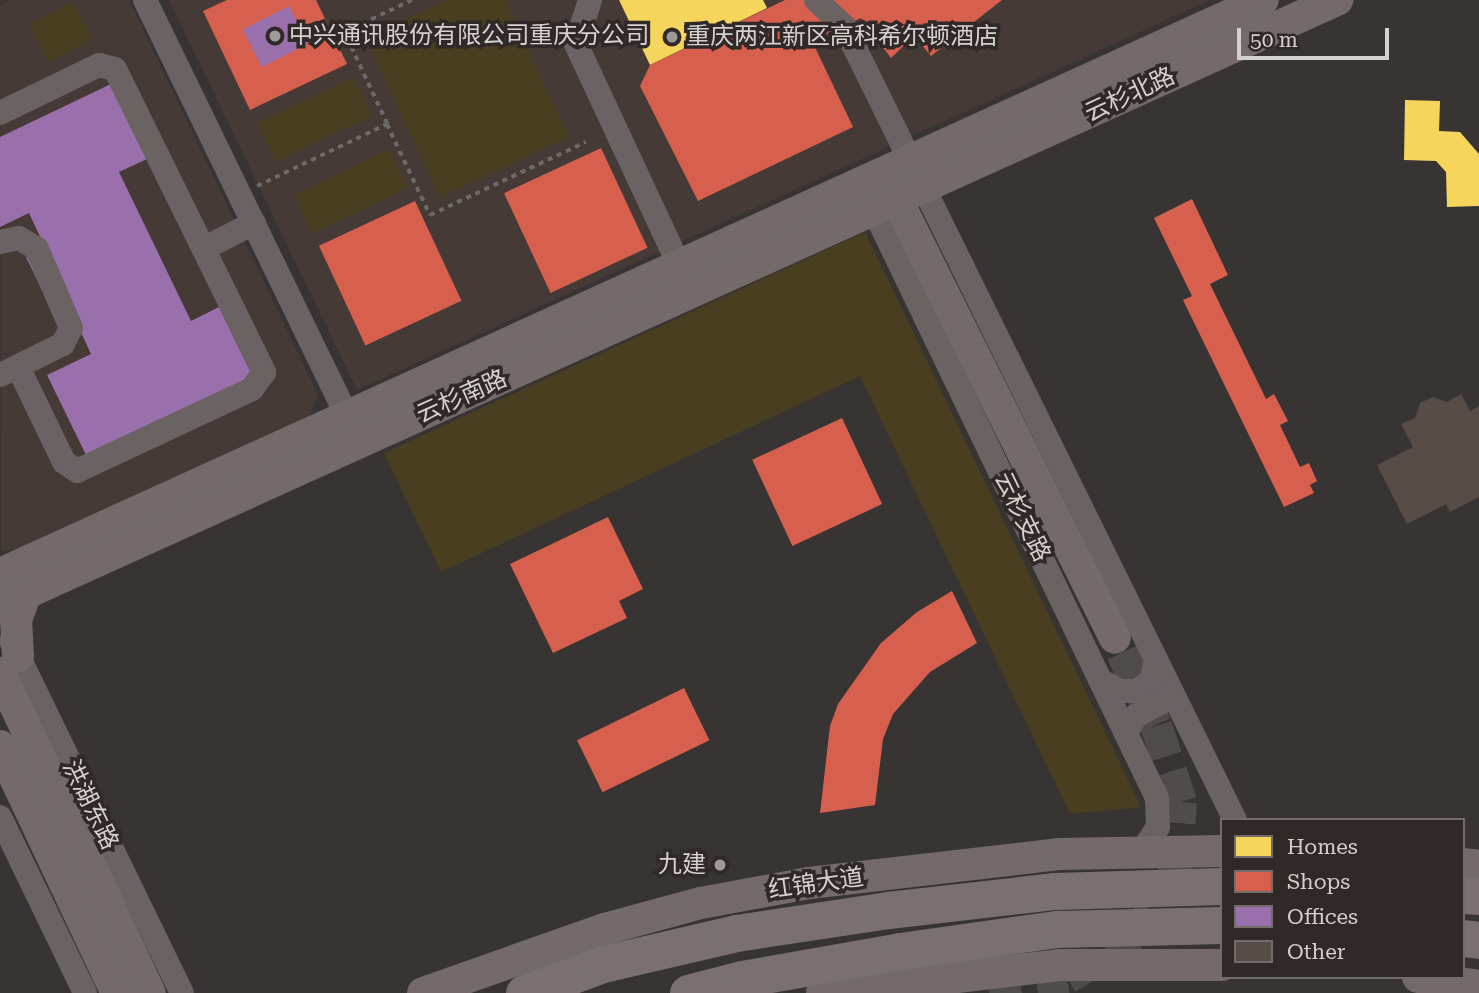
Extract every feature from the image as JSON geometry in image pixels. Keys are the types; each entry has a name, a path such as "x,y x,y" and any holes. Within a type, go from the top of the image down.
{"highway":[{"name":"红锦大道","path":"524,993 603,964 736,933 876,912 1055,891 1220,886"},
{"path":"688,993 874,956 1057,929 1220,925"}],"main road":[{"name":"云杉北路","path":"885,172 1263,0"},
{"name":"云杉北路","path":"899,201 1337,0"},
{"name":"云杉南路","path":"0,574 885,172"},
{"path":"885,172 1115,638"},
{"name":"云杉南路","path":"13,599 899,201"},
{"path":"9,664 16,620 13,599"},
{"name":"洪湖东路","path":"9,664 150,993"},
{"path":"0,746 117,993"},
{"name":"红锦大道","path":"423,993 605,929 701,903 809,883 1046,855 1220,850"},
{"path":"822,993 1059,965 1220,965"},
{"path":"1431,983 1479,986"}],"street":[{"path":"145,0 346,416"},
{"path":"590,0 576,44 679,265"},
{"path":"816,0 844,26 885,172"},
{"path":"0,113 99,65 116,69 264,372 252,389 77,471 64,462 9,371 62,344 69,337 71,320 37,249 19,238 0,242"},
{"path":"899,201 1156,661 1234,818"},
{"name":"云杉支路","path":"899,201 1100,680 1157,798 1158,827 1141,852"},
{"path":"205,248 254,223"},
{"name":"洪湖东路","path":"0,617 9,664 182,993"},
{"path":"1100,680 1120,691 1137,691 1152,681 1156,661"},
{"path":"1126,733 1136,716 1173,696"},
{"path":"0,817 85,993"}],"path":[{"path":"412,0 344,32 430,215 586,142"},
{"path":"240,195 387,124"}],"shaded area":[{"path":"10,0 129,0 318,395 309,419 23,548 1,551 0,5"},
{"path":"169,0 1210,0 357,390"},
{"path":"447,0 505,0 569,137 440,197 365,38"},
{"path":"73,2 92,39 48,62 29,24"},
{"path":"354,77 372,116 275,161 257,122"},
{"path":"389,149 408,188 313,234 294,195"},
{"path":"865,232 1141,807 1070,814 860,376 441,572 384,453"}],"building: Homes":[{"name":"重庆两江新区高科希尔顿酒店","path":"619,0 763,0 767,8 650,65"},
{"path":"1405,100 1440,101 1439,131 1460,132 1479,154 1479,206 1447,207 1446,172 1436,161 1404,160"}],"building: Shops":[{"path":"227,0 316,0 347,64 250,110 203,11"},
{"path":"785,0 1002,0 931,56 914,36 891,58 861,18 812,41 853,127 698,201 640,86 650,65"},
{"path":"601,148 647,248 551,293 504,193"},
{"path":"1192,199 1228,275 1210,284 1266,399 1274,394 1288,421 1280,425 1300,467 1309,463 1317,481 1310,485 1314,493 1284,507 1183,300 1192,296 1154,218"},
{"path":"415,201 461,301 365,345 319,246"},
{"path":"842,418 882,504 792,546 752,460"},
{"path":"608,517 643,589 619,601 627,618 553,653 510,564"},
{"path":"952,591 977,643 930,672 893,714 883,739 875,805 820,813 830,726 838,704 881,643 917,612"},
{"path":"684,688 709,740 602,792 577,740"}],"building: Offices":[{"name":"中兴通讯股份有限公司重庆分公司","path":"289,6 308,43 262,67 243,30"},
{"path":"111,84 147,159 119,172 191,321 219,307 253,377 87,457 47,375 91,354 78,326 63,333 26,257 45,247 29,213 0,227 0,137"}],"building: Other":[{"path":"1461,394 1470,411 1479,406 1479,497 1450,512 1446,504 1407,524 1377,465 1413,447 1401,424 1415,418 1420,403 1433,397 1447,402"}],"tunnel":[{"path":"989,990 1067,978 1134,937 1176,871 1181,802 1156,725 1115,638"}],"place":[{"name":"中兴通讯股份有限公司重庆分公司","path":"275,36"},
{"name":"重庆两江新区高科希尔顿酒店","path":"672,37"},
{"name":"九建","path":"720,865"}]}
